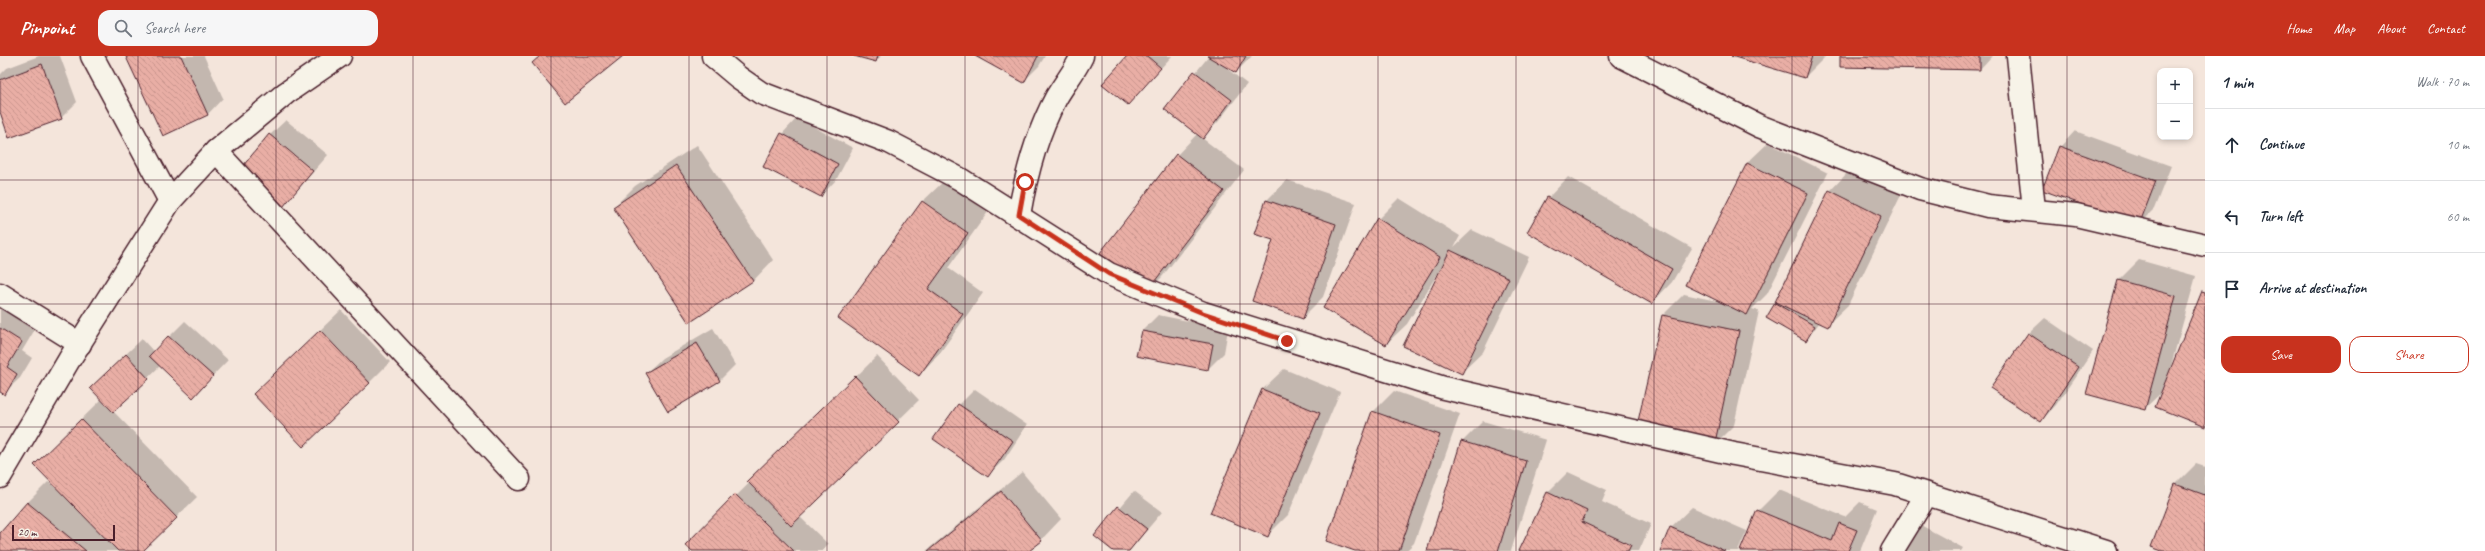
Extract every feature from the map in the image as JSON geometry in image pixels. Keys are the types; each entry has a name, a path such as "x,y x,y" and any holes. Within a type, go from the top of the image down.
{"street":[{"path":"92,56 170,201"},
{"path":"0,477 80,344 170,201 216,151 286,94 340,56"},
{"path":"713,56 761,93 889,142 960,179 1019,215 1109,274 1203,313 1295,343 1444,388 1734,454 1894,484 2106,551"},
{"path":"1019,215 1025,182 1036,142 1056,98 1082,56"},
{"path":"1621,56 1759,126 1920,189 1988,206 2034,209 2076,215 2205,245"},
{"path":"2018,56 2034,209"},
{"path":"216,151 519,479"},
{"path":"0,294 80,344"},
{"path":"1892,551 1927,494"}],"building":[{"path":"181,56 208,115 163,136 126,57"},
{"path":"540,56 623,56 565,103 532,63"},
{"path":"854,56 878,56 876,62"},
{"path":"975,56 1038,56 1024,83"},
{"path":"1127,56 1147,56 1161,68 1128,105 1102,84"},
{"path":"1207,56 1246,56 1236,73"},
{"path":"1731,56 1812,56 1805,78"},
{"path":"1840,56 1980,56 1980,70 1840,67"},
{"path":"42,64 62,119 9,138 0,112 0,80"},
{"path":"1194,71 1232,100 1203,139 1164,109"},
{"path":"781,133 838,164 821,197 763,167"},
{"path":"269,134 313,171 278,213 234,177"},
{"path":"2059,146 2156,181 2139,225 2042,190"},
{"path":"1176,154 1224,191 1141,299 1093,262"},
{"path":"1747,163 1808,193 1747,315 1685,285"},
{"path":"676,165 753,281 689,323 613,207"},
{"path":"1829,190 1881,216 1828,327 1775,302"},
{"path":"1547,197 1672,269 1652,304 1527,232"},
{"path":"1266,200 1336,224 1303,319 1252,301 1273,240 1254,234"},
{"path":"922,201 968,233 928,289 963,314 919,376 838,318"},
{"path":"1377,218 1440,257 1386,345 1323,308"},
{"path":"1450,250 1509,278 1462,374 1403,346"},
{"path":"2118,280 2176,296 2145,410 2086,394"},
{"path":"2202,291 2205,292 2205,427 2155,407"},
{"path":"1775,303 1815,326 1806,341 1766,318"},
{"path":"1662,315 1739,331 1714,447 1636,430"},
{"path":"0,328 22,342 7,367 17,374 5,395 0,392"},
{"path":"320,330 370,383 303,447 253,394"},
{"path":"1142,331 1213,344 1208,370 1136,356"},
{"path":"2028,333 2078,367 2041,422 1990,388"},
{"path":"168,336 213,376 193,398 149,356"},
{"path":"697,343 720,381 668,412 645,373"},
{"path":"126,354 149,379 113,412 90,388"},
{"path":"855,376 899,422 791,526 747,481"},
{"path":"1262,389 1320,413 1268,537 1210,513"},
{"path":"958,404 1013,441 988,477 933,439"},
{"path":"1372,411 1440,435 1399,551 1355,551 1326,541"},
{"path":"81,419 177,518 143,551 118,551 34,465"},
{"path":"1461,441 1526,461 1498,551 1427,551"},
{"path":"2175,484 2205,495 2205,551 2162,551 2151,547"},
{"path":"1001,491 1042,541 1029,551 928,551"},
{"path":"1547,492 1587,511 1582,522 1631,545 1628,551 1519,551"},
{"path":"735,494 794,551 692,551 685,545"},
{"path":"27,502 86,551 0,551 0,533"},
{"path":"1118,506 1147,529 1129,551 1113,551 1094,536"},
{"path":"1757,510 1832,541 1839,523 1857,530 1848,551 1740,551"},
{"path":"1670,527 1725,551 1660,551"}],"route":[{"path":"1025,182 1019,215 1109,274 1203,313 1287,341"}]}
